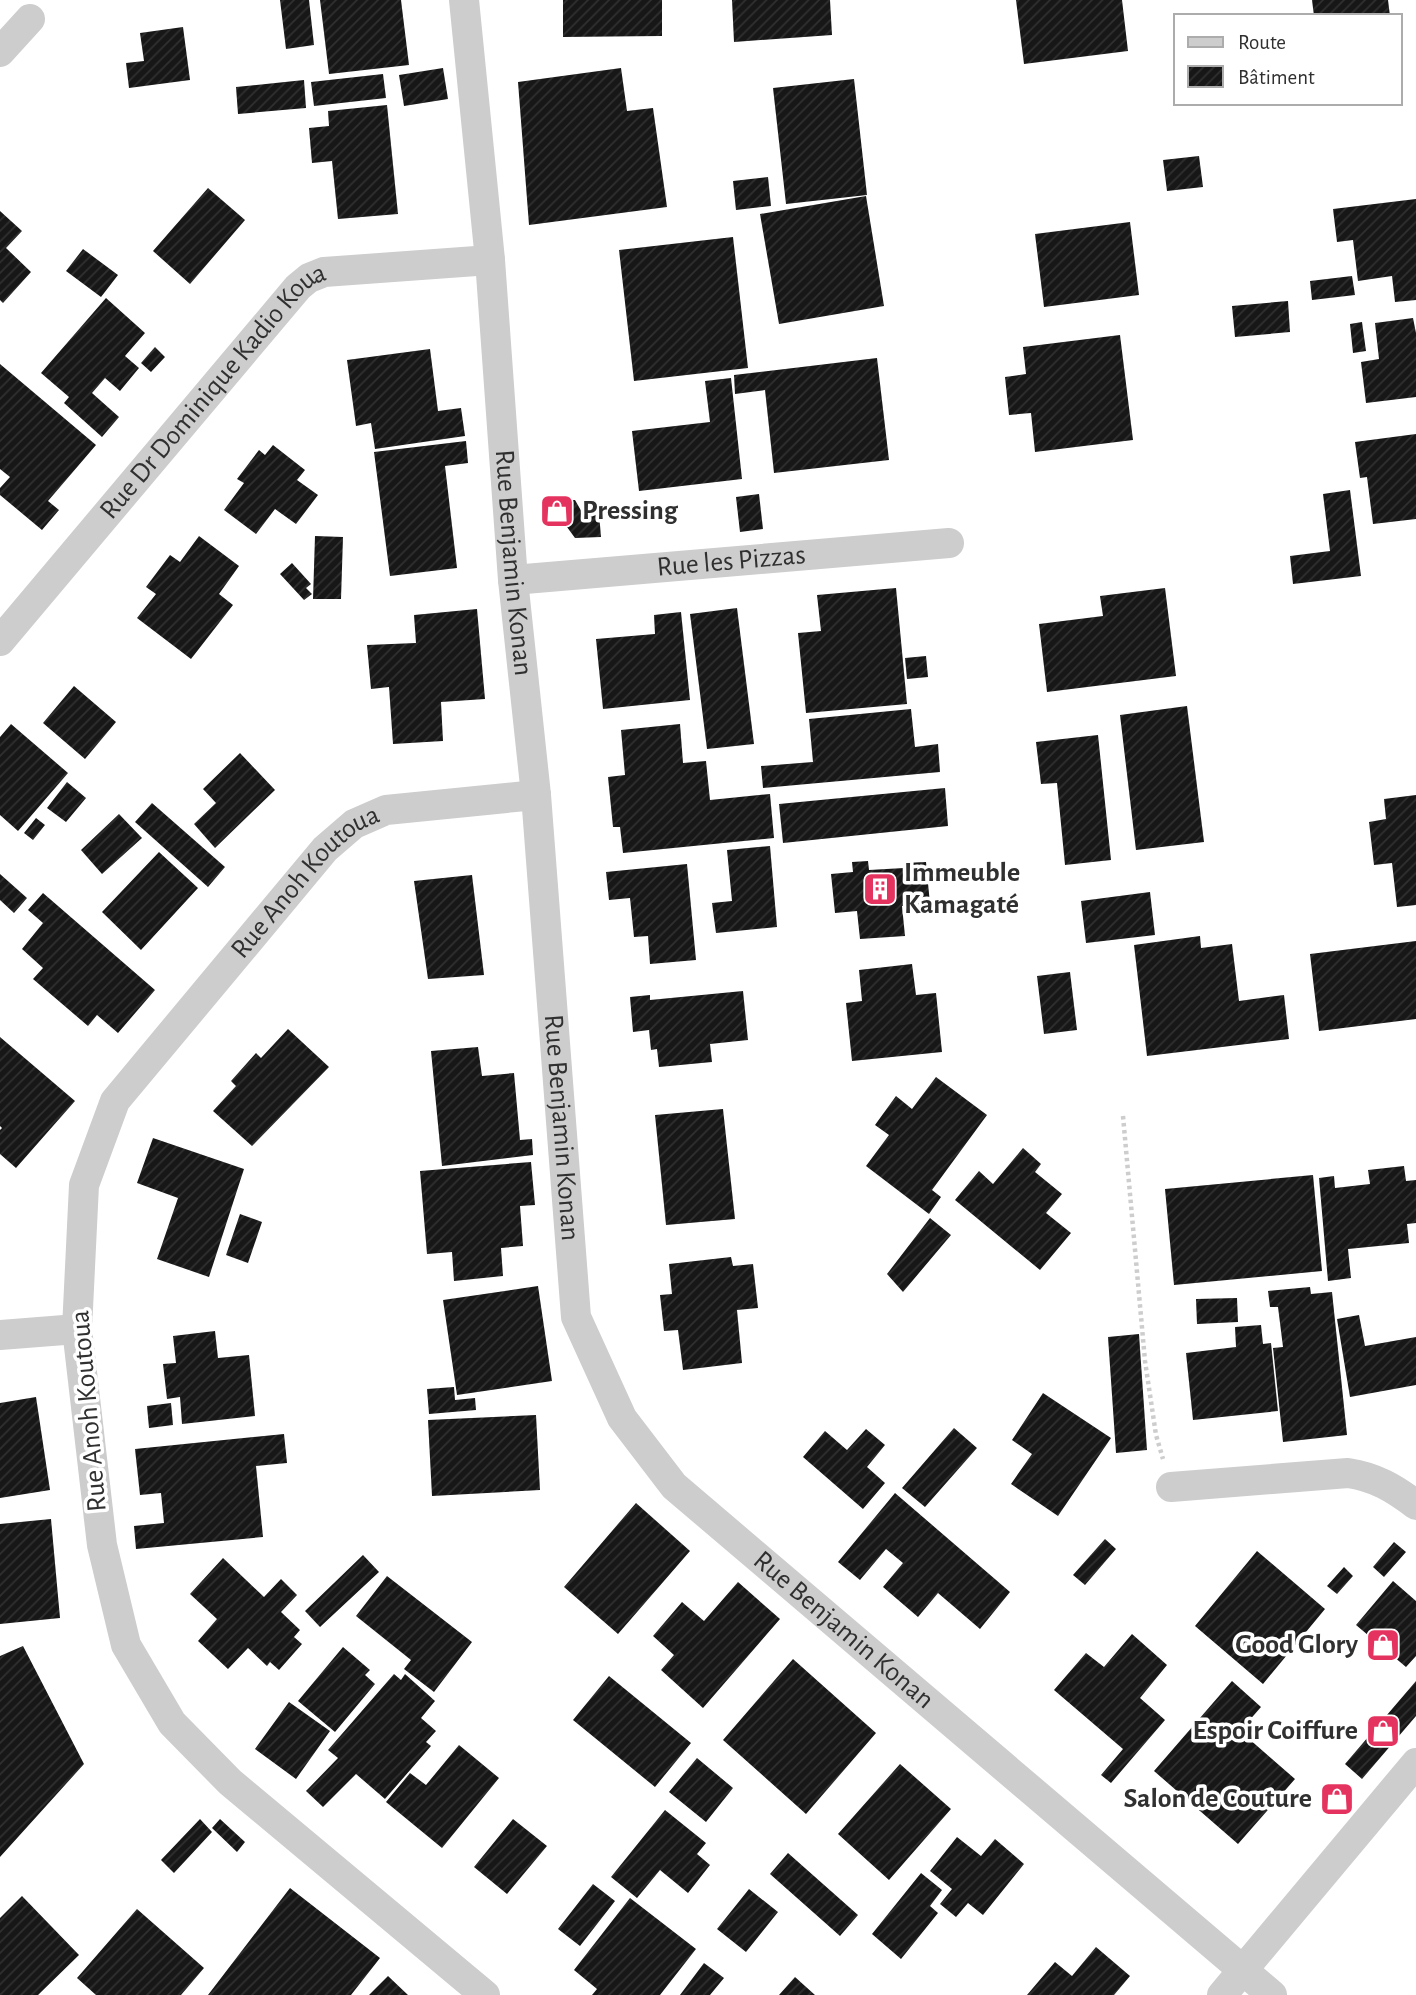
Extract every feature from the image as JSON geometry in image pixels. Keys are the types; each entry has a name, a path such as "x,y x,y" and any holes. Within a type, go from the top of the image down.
{"street":[{"name":"Rue Benjamin Konan","path":"464,0 490,260 513,580 536,795 576,1317 622,1418 674,1486 1272,1995"},
{"path":"0,52 30,19"},
{"name":"Rue Dr Dominique Kadio Koua","path":"0,641 298,287 309,278 324,272 490,260"},
{"name":"Rue les Pizzas","path":"513,580 949,543"},
{"name":"Rue Anoh Koutoua","path":"485,1995 230,1782 172,1723 127,1645 108,1570 102,1545 77,1329 84,1185 115,1101 325,849 354,824 386,810 536,795"},
{"path":"0,1335 77,1329"},
{"path":"1171,1487 1348,1473 1367,1476 1392,1487 1416,1505"},
{"path":"1222,1995 1416,1763"}],"path":[{"path":"1123,1116 1145,1361 1156,1435 1171,1487"}],"building":[{"path":"280,0 309,0 314,45 286,49"},
{"path":"320,0 401,0 409,65 329,74"},
{"path":"563,0 662,0 662,36 563,37"},
{"path":"732,0 830,0 832,35 734,42"},
{"path":"1016,0 1122,0 1128,51 1024,64"},
{"path":"1312,0 1388,0 1390,14 1314,14"},
{"path":"183,27 190,80 129,88 126,63 144,61 140,33"},
{"path":"443,68 448,99 404,106 399,75"},
{"path":"621,68 627,111 653,108 667,207 529,225 518,82"},
{"path":"383,74 386,98 314,106 311,82"},
{"path":"854,79 867,195 786,204 773,88"},
{"path":"304,80 306,108 238,114 236,87"},
{"path":"387,105 398,214 338,219 332,161 312,163 309,128 329,126 328,111"},
{"path":"1199,156 1203,187 1167,191 1163,160"},
{"path":"768,177 771,206 736,210 733,181"},
{"path":"208,188 245,220 190,284 153,251"},
{"path":"866,196 884,306 779,324 760,214"},
{"path":"1416,199 1416,300 1395,302 1392,276 1358,281 1353,240 1337,242 1333,209"},
{"path":"0,211 22,231 6,248 31,272 3,303 0,300"},
{"path":"1130,222 1139,295 1044,307 1035,234"},
{"path":"733,237 748,368 634,381 619,250"},
{"path":"83,249 118,275 101,297 66,271"},
{"path":"1352,276 1355,295 1312,300 1310,281"},
{"path":"106,298 145,333 125,356 139,368 120,391 105,378 92,393 119,417 102,437 64,403 69,397 41,373"},
{"path":"1288,301 1290,332 1235,337 1232,306"},
{"path":"1413,318 1416,333 1416,397 1366,403 1361,362 1379,359 1375,323"},
{"path":"1362,322 1366,351 1353,353 1350,324"},
{"path":"1120,335 1133,440 1035,452 1031,413 1009,415 1005,377 1026,374 1023,347"},
{"path":"155,347 165,357 151,372 141,363"},
{"path":"430,349 438,411 461,408 465,436 375,449 371,423 356,426 347,360"},
{"path":"877,358 889,460 774,473 765,390 735,394 734,375"},
{"path":"0,364 96,445 48,501 59,510 42,530 0,495 0,488 10,477 0,469"},
{"path":"731,378 742,479 639,491 632,431 710,422 705,381"},
{"path":"1416,434 1416,519 1373,524 1367,477 1360,478 1355,442"},
{"path":"466,441 468,463 445,466 457,568 390,576 374,452"},
{"path":"273,445 305,470 297,480 318,495 296,524 275,509 256,534 224,510 244,483 237,479 259,450 265,455"},
{"path":"1350,490 1361,576 1293,584 1290,556 1330,551 1323,494"},
{"path":"759,494 763,529 740,532 736,497"},
{"path":"575,500 583,514 599,513 601,537 575,538 548,501"},
{"path":"199,536 239,566 219,594 233,605 191,659 137,618 156,594 146,587 170,555 180,562"},
{"path":"315,536 343,537 341,599 313,599"},
{"path":"292,563 311,584 306,588 312,594 304,600 280,574"},
{"path":"896,588 907,704 806,713 798,633 821,631 817,595"},
{"path":"1165,588 1176,676 1047,692 1039,624 1103,616 1100,596"},
{"path":"737,608 754,744 707,749 690,614"},
{"path":"477,609 485,699 441,702 443,741 393,744 389,687 371,689 367,645 416,643 414,615"},
{"path":"681,612 690,700 603,709 596,639 655,634 654,615"},
{"path":"926,656 928,677 907,679 905,658"},
{"path":"74,686 116,722 85,759 43,723"},
{"path":"1187,706 1204,842 1136,850 1120,715"},
{"path":"911,709 915,747 938,744 940,772 763,788 761,766 813,762 809,719"},
{"path":"11,724 68,773 18,831 0,815 0,737"},
{"path":"680,724 683,763 706,761 710,800 770,794 774,838 623,853 620,827 613,827 608,777 625,775 621,730"},
{"path":"1098,735 1111,860 1065,865 1057,783 1041,784 1036,742"},
{"path":"240,753 275,790 215,848 194,824 216,803 203,789"},
{"path":"67,782 86,798 66,822 47,808"},
{"path":"945,788 948,826 783,843 779,804"},
{"path":"1416,795 1416,905 1397,907 1392,863 1374,865 1369,822 1386,819 1384,799"},
{"path":"152,803 225,867 208,887 135,822"},
{"path":"119,814 142,838 102,874 81,850"},
{"path":"36,818 45,825 33,840 24,833"},
{"path":"770,846 777,927 716,933 712,903 732,901 727,850"},
{"path":"159,852 198,888 141,950 102,912"},
{"name":"Immeuble Kamagaté","path":"868,861 869,870 904,868 904,863 926,862 930,904 902,906 905,936 860,939 857,911 835,913 831,874 853,872 852,862"},
{"path":"687,864 696,960 650,964 648,936 634,937 630,898 609,900 606,872"},
{"path":"0,874 27,898 14,913 0,900"},
{"path":"472,875 484,975 428,979 414,881"},
{"path":"1150,892 1155,935 1086,943 1081,901"},
{"path":"43,893 155,990 118,1033 97,1015 88,1026 33,979 43,968 22,949 43,923 28,910"},
{"path":"1200,936 1201,948 1232,944 1239,1001 1284,995 1289,1039 1147,1056 1134,945"},
{"path":"1416,941 1416,1019 1319,1031 1310,954"},
{"path":"912,964 916,995 936,993 942,1052 852,1061 846,1003 862,1001 859,970"},
{"path":"1070,972 1077,1030 1044,1034 1037,976"},
{"path":"743,991 748,1040 710,1044 712,1062 659,1067 657,1049 651,1050 649,1030 633,1032 630,997 650,995 650,1000"},
{"path":"288,1029 329,1067 252,1146 213,1111 236,1086 231,1081 256,1053 261,1058"},
{"path":"0,1037 75,1101 16,1168 0,1154"},
{"path":"478,1047 482,1076 514,1073 520,1140 532,1139 533,1155 442,1166 431,1051"},
{"path":"936,1077 987,1115 932,1190 941,1197 929,1214 866,1166 889,1135 875,1125 896,1096 912,1109"},
{"path":"723,1109 735,1219 666,1225 655,1115"},
{"path":"153,1138 244,1169 209,1277 157,1259 178,1198 137,1183"},
{"path":"1023,1148 1041,1164 1035,1172 1062,1194 1046,1213 1071,1233 1040,1270 955,1200 979,1171 993,1184"},
{"path":"531,1162 535,1205 520,1206 523,1246 501,1248 503,1276 454,1281 452,1252 427,1254 420,1171"},
{"path":"1404,1166 1406,1181 1416,1180 1416,1223 1407,1224 1409,1243 1348,1249 1351,1278 1328,1281 1319,1178 1334,1176 1335,1188 1370,1184 1368,1170"},
{"path":"1313,1175 1322,1271 1174,1285 1165,1189"},
{"path":"240,1214 262,1222 248,1263 226,1255"},
{"path":"930,1218 951,1235 903,1292 887,1274"},
{"path":"731,1257 733,1266 753,1264 758,1308 737,1310 742,1363 683,1370 678,1330 664,1331 660,1295 672,1294 669,1264"},
{"path":"538,1286 552,1381 457,1395 443,1300"},
{"path":"1310,1287 1311,1294 1332,1292 1347,1435 1283,1442 1273,1348 1283,1347 1278,1307 1270,1307 1268,1291"},
{"path":"1237,1298 1238,1322 1197,1324 1196,1299"},
{"path":"1359,1315 1365,1346 1416,1337 1416,1385 1350,1397 1337,1319"},
{"path":"1261,1325 1263,1344 1271,1343 1278,1411 1193,1420 1186,1353 1236,1347 1235,1327"},
{"path":"215,1331 218,1358 249,1355 255,1416 182,1424 180,1397 167,1399 163,1364 176,1363 173,1336"},
{"path":"1139,1334 1147,1450 1116,1453 1108,1337"},
{"path":"454,1387 455,1400 475,1398 476,1410 429,1414 427,1389"},
{"path":"1043,1393 1111,1438 1058,1516 1011,1484 1032,1454 1012,1440"},
{"path":"36,1397 50,1490 0,1498 0,1403"},
{"path":"171,1403 173,1425 149,1428 147,1406"},
{"path":"536,1415 540,1490 432,1496 428,1420"},
{"path":"954,1428 977,1448 925,1507 902,1488"},
{"path":"866,1429 885,1445 867,1467 885,1483 863,1509 803,1457 825,1431 847,1450"},
{"path":"284,1434 287,1463 256,1466 263,1537 136,1549 134,1526 164,1523 161,1493 140,1495 135,1449"},
{"path":"895,1493 1010,1592 980,1629 938,1593 918,1617 883,1587 903,1563 886,1549 860,1580 838,1562"},
{"path":"636,1503 690,1551 618,1634 564,1587"},
{"path":"51,1519 60,1618 0,1624 0,1524"},
{"path":"1105,1539 1116,1549 1085,1585 1073,1575"},
{"path":"1394,1542 1406,1552 1384,1577 1373,1567"},
{"path":"1257,1551 1325,1609 1263,1684 1195,1626"},
{"path":"363,1555 379,1572 320,1627 305,1611"},
{"path":"223,1558 264,1597 281,1579 297,1595 281,1612 300,1630 294,1637 302,1644 279,1670 270,1662 267,1666 248,1648 228,1669 198,1641 217,1619 190,1594"},
{"path":"1344,1567 1353,1576 1337,1594 1327,1586"},
{"path":"387,1576 472,1642 434,1692 404,1669 411,1660 356,1616"},
{"path":"1393,1581 1416,1601 1416,1656 1406,1667 1356,1625"},
{"path":"738,1582 780,1619 703,1708 661,1670 674,1655 653,1636 682,1602 704,1621"},
{"path":"1132,1634 1167,1665 1140,1698 1165,1720 1111,1783 1101,1775 1123,1749 1054,1690 1086,1653 1104,1667"},
{"path":"23,1646 84,1764 0,1857 0,1656"},
{"path":"343,1647 370,1670 365,1675 375,1684 335,1732 298,1701"},
{"path":"793,1659 876,1733 806,1814 723,1740"},
{"path":"394,1674 401,1680 405,1674 435,1701 421,1718 436,1731 426,1742 431,1746 385,1799 356,1774 323,1807 306,1791 338,1758 328,1750"},
{"path":"609,1676 691,1743 655,1787 573,1720"},
{"path":"1232,1681 1261,1707 1240,1731 1295,1779 1238,1844 1154,1771"},
{"path":"1416,1681 1416,1716 1362,1779 1345,1764"},
{"path":"289,1702 330,1731 296,1779 255,1749"},
{"path":"459,1745 499,1778 442,1848 386,1802 410,1773 426,1785"},
{"path":"697,1758 733,1788 706,1822 669,1792"},
{"path":"900,1764 951,1809 889,1880 838,1834"},
{"path":"665,1810 706,1843 697,1854 710,1865 688,1893 660,1870 637,1898 611,1877"},
{"path":"200,1819 212,1832 174,1873 161,1860"},
{"path":"220,1819 245,1842 237,1852 212,1828"},
{"path":"513,1819 547,1846 507,1894 474,1867"},
{"path":"957,1837 981,1856 995,1839 1024,1864 983,1915 968,1903 956,1917 940,1904 952,1889 930,1871"},
{"path":"788,1853 858,1915 840,1936 770,1874"},
{"path":"921,1873 942,1890 930,1906 938,1913 901,1959 872,1934"},
{"path":"593,1884 615,1901 580,1946 558,1929"},
{"path":"290,1888 380,1958 351,1995 208,1995"},
{"path":"749,1889 778,1912 746,1952 717,1929"},
{"path":"22,1896 79,1955 38,1995 0,1995 0,1918"},
{"path":"630,1898 696,1949 660,1995 592,1995 597,1989 574,1970"},
{"path":"137,1909 204,1968 181,1995 96,1995 77,1978"},
{"path":"1096,1947 1130,1976 1114,1995 1027,1995 1055,1962 1072,1976"},
{"path":"704,1963 724,1978 710,1995 680,1995"},
{"path":"388,1976 408,1995 369,1995"},
{"path":"795,1977 815,1995 779,1995"}],"place":[{"name":"Pressing","path":"557,511"},
{"name":"Immeuble Kamagaté","path":"880,889"},
{"name":"Good Glory","path":"1383,1645"},
{"name":"Espoir Coiffure","path":"1383,1731"},
{"name":"Salon de Couture","path":"1337,1799"}]}
